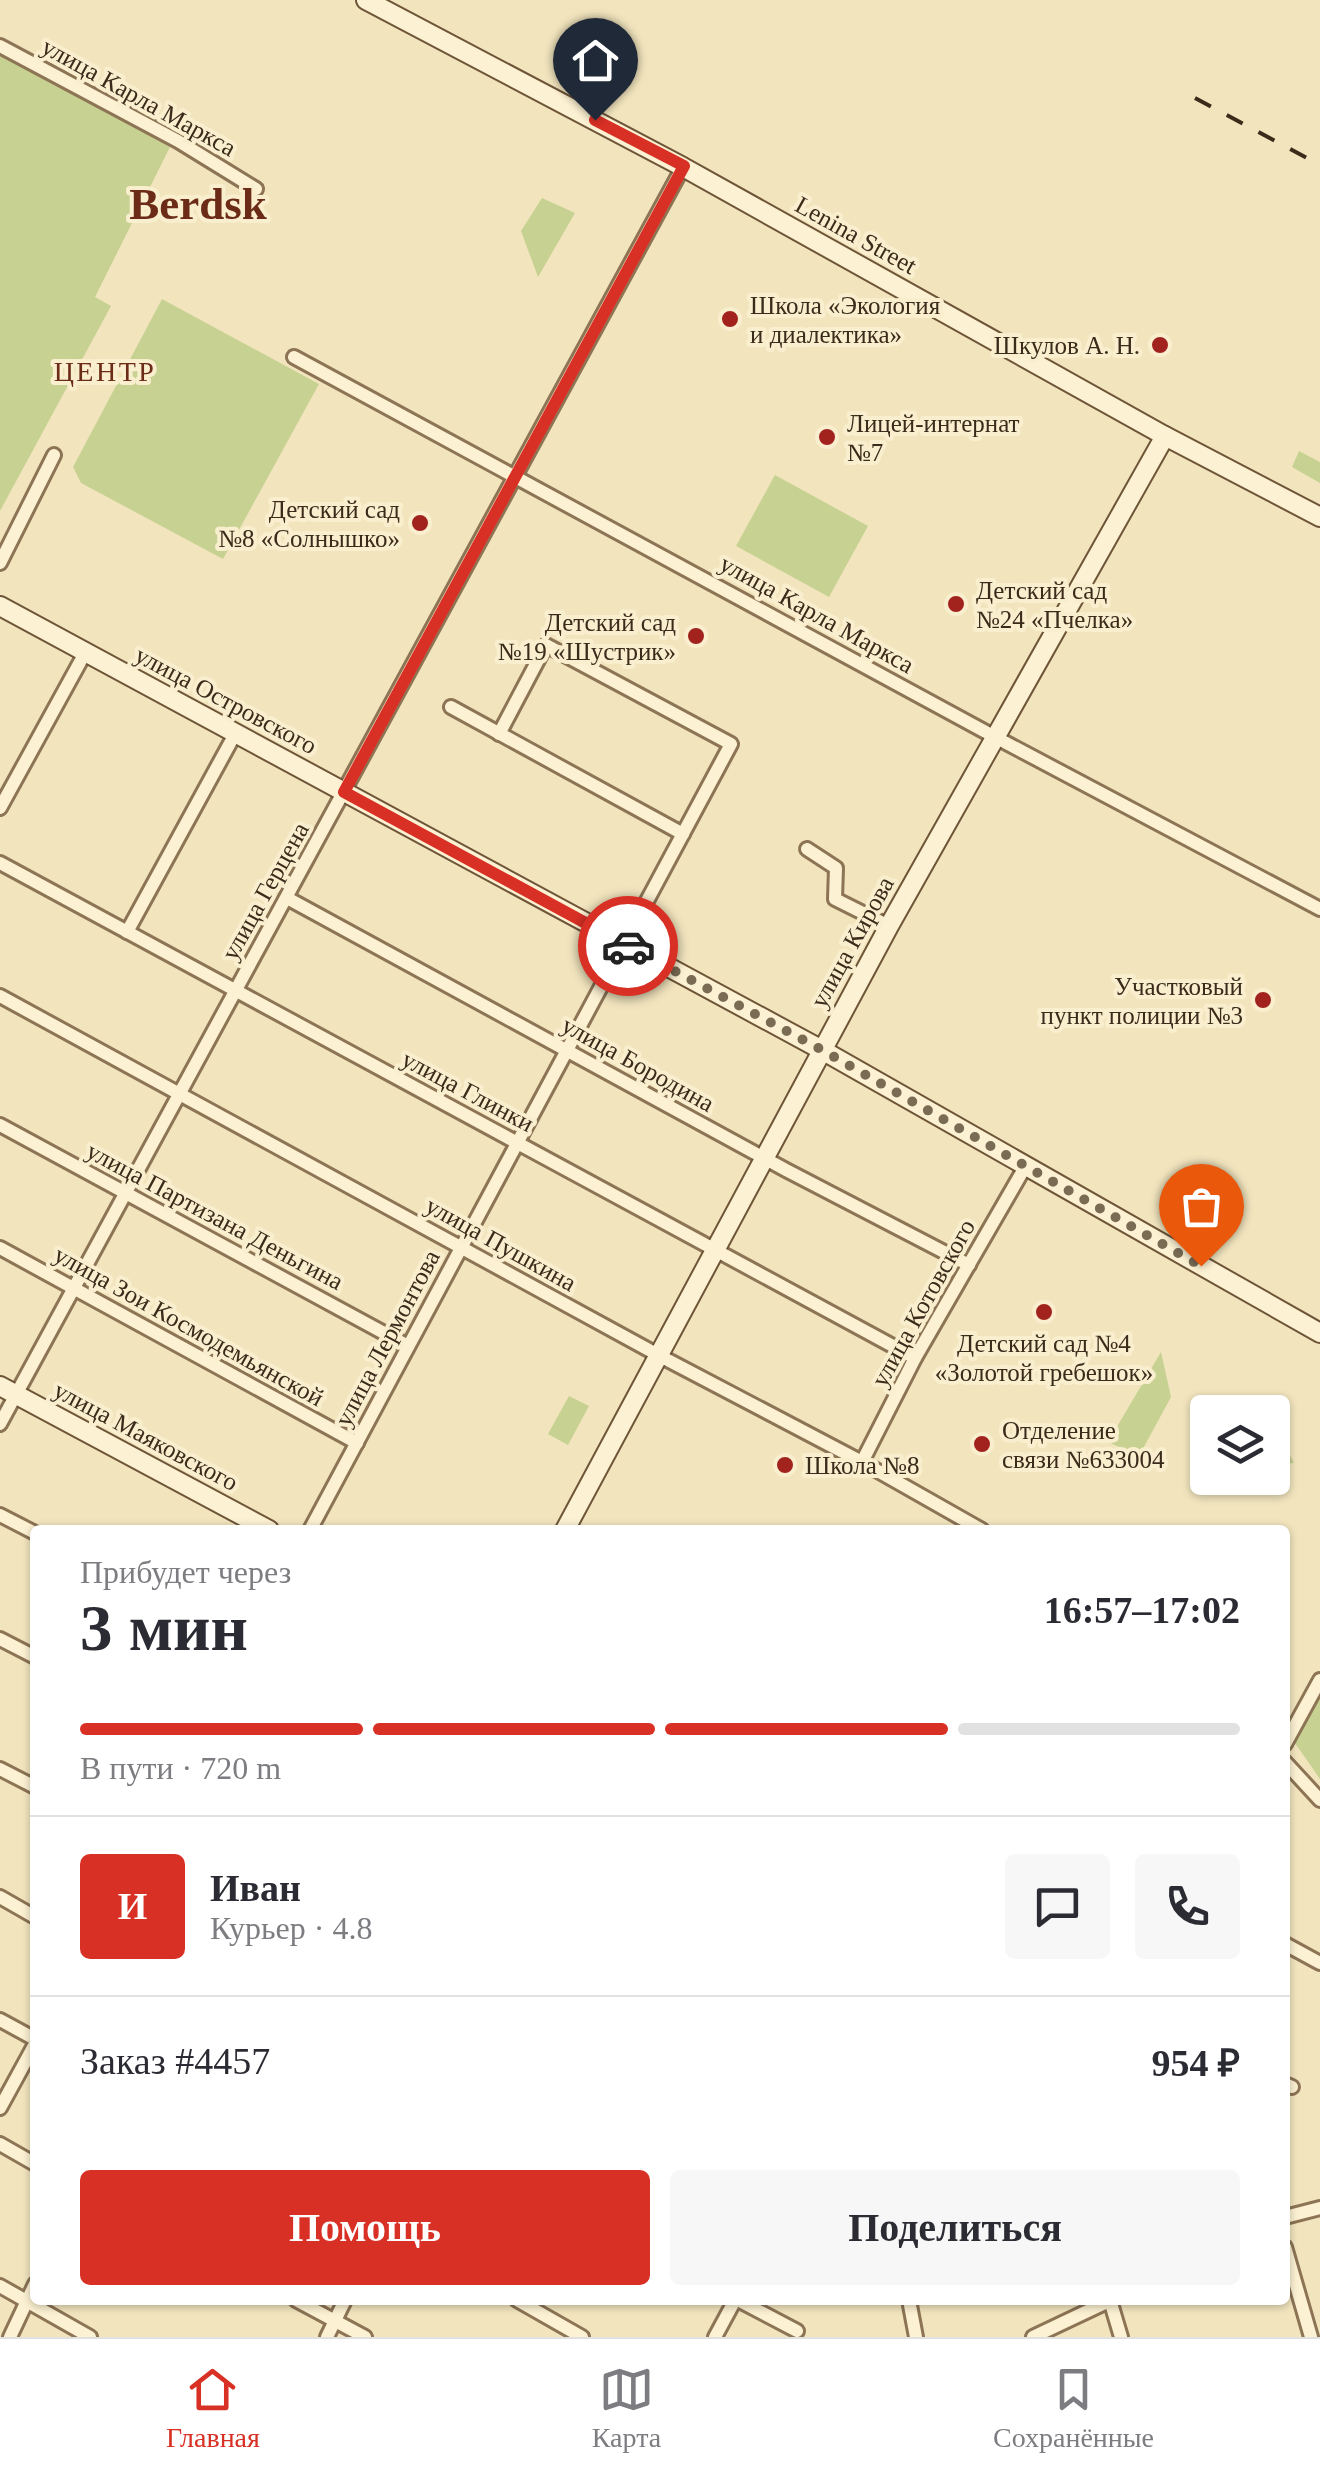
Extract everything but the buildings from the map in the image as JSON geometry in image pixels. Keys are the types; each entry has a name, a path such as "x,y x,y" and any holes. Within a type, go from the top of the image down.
{"street":[{"name":"Lenina Street","path":"366,0 684,166 1164,436 1320,517"},
{"name":"улица Карла Маркса","path":"0,46 178,140 256,189"},
{"name":"улица Герцена","path":"0,1424 8,1390 74,1289 127,1194 684,166"},
{"name":"улица Карла Маркса","path":"294,358 1320,909"},
{"name":"улица Кирова","path":"568,1525 889,926 1164,436"},
{"path":"0,563 54,456"},
{"name":"улица Островского","path":"0,606 822,1050 1320,1333"},
{"name":"улица Лермонтова","path":"313,1525 731,744 546,645 499,734"},
{"path":"0,808 85,653"},
{"path":"452,706 682,834"},
{"path":"128,932 235,734"},
{"path":"807,849 836,868 834,899 889,926"},
{"name":"улица Глинки","path":"0,863 915,1358"},
{"name":"улица Бородина","path":"287,898 764,1158 969,1264"},
{"name":"улица Пушкина","path":"0,996 973,1525"},
{"name":"улица Партизана Деньгина","path":"0,1125 408,1346"},
{"name":"улица Котовского","path":"862,1462 915,1358 1025,1167"},
{"name":"улица Зои Космодемьянской","path":"0,1248 356,1443"},
{"name":"улица Маяковского","path":"8,1390 260,1525"},
{"path":"0,1514 30,1530"},
{"path":"0,1638 30,1655"},
{"path":"1290,1735 1320,1680"},
{"path":"1290,1767 1320,1800"},
{"path":"0,1768 30,1784"},
{"path":"0,1897 30,1914"},
{"path":"1290,1947 1320,1963"},
{"path":"0,2020 30,2039"},
{"path":"0,2108 30,2051"},
{"path":"0,2144 30,2161"},
{"path":"1290,2216 1320,2208"},
{"path":"1290,2264 1311,2337"},
{"path":"0,2286 30,2304"},
{"path":"10,2337 30,2295"},
{"path":"32,2305 90,2337"},
{"path":"306,2305 366,2337"},
{"path":"327,2337 343,2305"},
{"path":"527,2305 582,2337"},
{"path":"715,2337 733,2305"},
{"path":"746,2305 797,2331"},
{"path":"910,2305 916,2337"},
{"path":"1033,2337 1100,2305"},
{"path":"1112,2305 1122,2337"}],"green space":[{"path":"0,54 170,147 95,297 111,306 0,511"},
{"path":"542,198 575,213 538,277 521,231"},
{"path":"162,299 319,384 223,559 81,483 73,467"},
{"path":"1299,451 1320,462 1320,483 1292,467"},
{"path":"775,475 868,526 829,597 736,546"},
{"path":"1161,1352 1171,1397 1139,1456 1108,1442"},
{"path":"569,1396 589,1406 568,1445 548,1434"},
{"path":"1320,1697 1320,1779 1295,1743"}],"railway":[{"path":"1195,98 1320,165"}],"way so far":[{"path":"628,946 822,1050 1201,1266"}],"place":[{"name":"Школа «Экология и диалектика»","path":"730,319"},
{"name":"Шкулов А. Н.","path":"1160,345"},
{"name":"Лицей-интернат №7","path":"827,437"},
{"name":"Детский сад №8 «Солнышко»","path":"420,523"},
{"name":"Детский сад №24 «Пчелка»","path":"956,604"},
{"name":"Детский сад №19 «Шустрик»","path":"696,636"},
{"name":"Участковый пункт полиции №3","path":"1263,1000"},
{"name":"Детский сад №4 «Золотой гребешок»","path":"1044,1312"},
{"name":"Отделение связи №633004","path":"982,1444"},
{"name":"Школа №8","path":"785,1465"}],"district":[{"name":"Berdsk","path":"198,204"},
{"name":"ЦЕНТР","path":"105,371"}],"route":[{"path":"595,120 684,166 344,792 628,946"}]}
